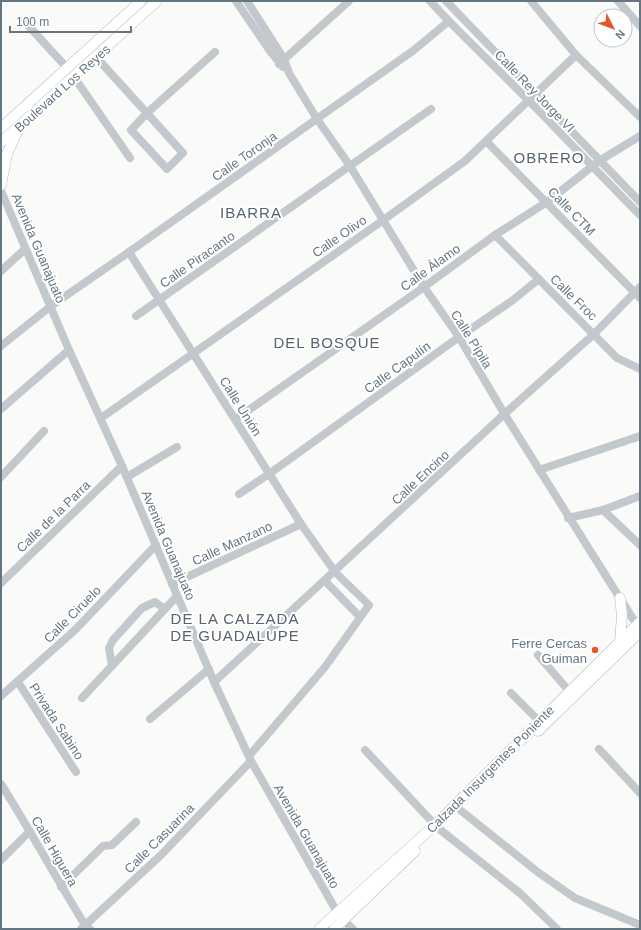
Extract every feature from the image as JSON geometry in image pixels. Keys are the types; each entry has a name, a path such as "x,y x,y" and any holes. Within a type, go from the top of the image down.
{"main road":[{"name":"Boulevard Los Reyes","path":"1,128 68,69 141,1"},
{"name":"Boulevard Los Reyes","path":"1,142 157,1"},
{"path":"106,33 114,41"},
{"path":"1,185 7,154 21,124"},
{"path":"620,598 622,615 620,642"},
{"name":"Calzada Insurgentes Poniente","path":"457,807 569,691 604,662 620,642 638,628"},
{"name":"Calzada Insurgentes Poniente","path":"334,929 638,628"},
{"name":"Calzada Insurgentes Poniente","path":"319,929 437,826"}],"street":[{"path":"236,1 282,61"},
{"path":"282,61 349,1"},
{"name":"Calle Rey Jorge VI","path":"430,1 640,215"},
{"name":"Calle Rey Jorge VI","path":"446,1 640,202"},
{"path":"531,1 576,55 640,117"},
{"path":"618,1 640,26"},
{"path":"249,2 282,61"},
{"path":"24,20 68,69"},
{"name":"Calle Toronja","path":"1,346 50,306 129,252 414,50 449,21"},
{"path":"96,57 147,113 183,153 167,168 132,130 147,113 215,52"},
{"name":"Calle Olivo","path":"101,418 465,161 576,55"},
{"name":"Calle Pípila","path":"282,61 317,119 350,166 382,221 424,287 459,337 568,518 638,628"},
{"path":"74,77 130,158"},
{"name":"Calle Piracanto","path":"136,316 431,109"},
{"name":"Calle Álamo","path":"236,419 424,287 495,235 547,202 591,166 640,136"},
{"name":"Calle CTM","path":"486,141 638,292"},
{"name":"Avenida Guanajuato","path":"1,191 3,204 26,249 69,350 127,477 214,682 250,758 337,912 353,929"},
{"name":"Calle Froc","path":"495,235 617,358 640,370"},
{"path":"1,271 26,249"},
{"name":"Calle Unión","path":"129,252 301,524 335,572 369,605 360,617"},
{"name":"Calle Capulín","path":"239,494 539,280"},
{"name":"Calle Encino","path":"214,682 638,292"},
{"path":"1,409 69,350"},
{"path":"3,472 44,431"},
{"path":"540,470 640,436"},
{"path":"127,477 177,447"},
{"name":"Calle de la Parra","path":"1,583 122,466"},
{"path":"568,518 603,510 640,496"},
{"path":"603,510 640,545"},
{"name":"Calle Manzano","path":"172,584 301,524"},
{"name":"Calle Ciruelo","path":"1,696 75,630 156,545"},
{"path":"325,581 360,617"},
{"path":"82,698 177,596"},
{"path":"112,666 109,648 111,644 142,608 155,602 165,609"},
{"name":"Calle Casuarina","path":"85,928 161,855 250,758 325,667 360,617"},
{"path":"538,654 569,691"},
{"path":"150,720 209,670"},
{"name":"Privada Sabino","path":"18,682 76,772"},
{"path":"511,693 539,722"},
{"path":"599,749 640,793"},
{"path":"366,750 437,826 520,894 557,929"},
{"name":"Calle Higuera","path":"1,784 30,831 85,928"},
{"path":"457,807 539,873 575,898 640,924"},
{"path":"61,887 103,846 112,845 136,822"},
{"path":"1,860 30,831"}],"place":[{"name":"Ferre Cercas Guiman","path":"595,650"}],"district":[{"name":"OBRERO","path":"549,158"},
{"name":"IBARRA","path":"251,213"},
{"name":"DEL BOSQUE","path":"327,343"},
{"name":"DE LA CALZADA DE GUADALUPE","path":"235,628"}]}
